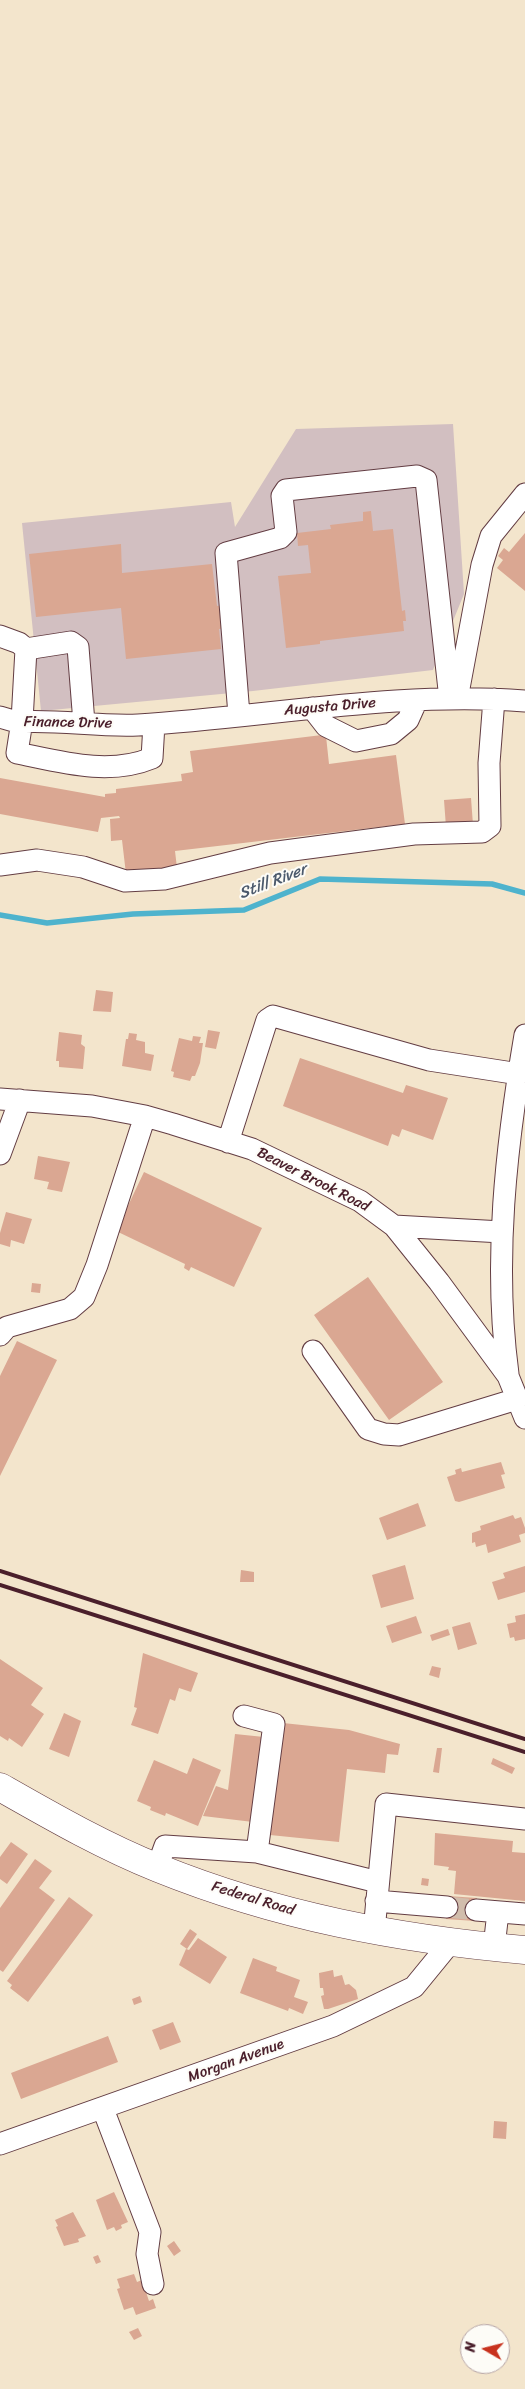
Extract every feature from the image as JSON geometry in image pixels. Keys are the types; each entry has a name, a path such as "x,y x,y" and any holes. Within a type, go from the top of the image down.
{"main road":[{"name":"Federal Road","path":"0,1787 70,1827 157,1868 262,1905 374,1931 450,1944 525,1950"}],"street":[{"path":"239,715 226,553 280,538 286,532 282,496 286,490 417,476 426,480 453,699"},
{"path":"453,699 482,565 491,536 525,494"},
{"path":"0,636 19,643 26,649 71,642 78,647 84,723"},
{"path":"26,649 22,721 17,753 77,765 134,765 152,758 145,724"},
{"path":"0,865 37,860 83,867 125,880 164,879 270,853 414,834 482,832 490,826 489,763 494,699"},
{"name":"Augusta Drive","path":"145,724 417,700 494,699 525,701"},
{"path":"312,708 326,726 356,741 392,734 408,720 417,700"},
{"name":"Finance Drive","path":"0,717 22,721 145,724"},
{"path":"228,1142 267,1020 273,1016 429,1060 519,1074"},
{"path":"508,1376 502,1334 500,1262 506,1176 525,1035"},
{"path":"0,1154 10,1100"},
{"name":"Beaver Brook Road","path":"10,1100 92,1106 145,1116 228,1142 293,1167 360,1201 394,1226 439,1282 508,1376 521,1408"},
{"path":"0,1335 7,1328 70,1309 84,1297 97,1265 145,1116"},
{"path":"394,1226 502,1232"},
{"path":"313,1351 368,1429 384,1434 399,1435 521,1408"},
{"path":"244,1716 274,1724 257,1852"},
{"path":"374,1931 386,1804 525,1819"},
{"path":"157,1868 165,1846 257,1852 377,1891 446,1907"},
{"path":"476,1910 525,1914"},
{"path":"494,1947 498,1912"},
{"name":"Morgan Avenue","path":"0,2144 334,2026 414,1987 450,1944"},
{"path":"102,2109 150,2232 147,2254 153,2284"}],"shaded area":[{"path":"453,424 464,594 433,670 253,691 41,711 22,523 231,502 235,527 296,429"}],"building":[{"path":"371,511 373,531 393,529 402,611 405,610 406,621 403,621 404,631 320,641 320,644 286,648 278,576 311,573 308,545 298,546 297,533 331,529 330,525 363,521 363,512"},
{"path":"525,533 525,591 497,568 503,560 498,556 504,548 509,552"},
{"path":"121,544 122,573 212,564 217,606 224,605 226,628 219,629 221,649 126,659 121,608 36,617 29,554"},
{"path":"326,736 329,764 396,755 405,824 175,851 177,868 126,874 122,840 111,841 110,819 120,818 119,816 101,818 98,832 0,814 0,778 105,797 105,794 116,793 116,789 182,781 181,774 193,772 190,751"},
{"path":"471,798 473,825 446,827 444,800"},
{"path":"96,990 113,992 111,1012 93,1011"},
{"path":"208,1030 220,1032 216,1049 205,1047"},
{"path":"59,1032 82,1035 81,1044 85,1047 83,1069 59,1067 59,1061 56,1061"},
{"path":"129,1033 137,1034 136,1040 145,1042 145,1053 154,1055 151,1071 122,1066 126,1039 128,1039"},
{"path":"193,1036 201,1037 199,1043 203,1043 200,1063 195,1076 192,1076 190,1081 173,1077 174,1072 171,1071 179,1038 192,1041"},
{"path":"300,1058 403,1093 406,1085 448,1098 433,1140 402,1129 399,1137 392,1134 388,1146 283,1106"},
{"path":"38,1156 70,1162 62,1192 47,1189 49,1182 34,1179"},
{"path":"144,1172 262,1228 234,1287 191,1267 189,1271 184,1268 185,1264 116,1231"},
{"path":"6,1212 32,1219 24,1244 11,1240 10,1247 0,1244 0,1233"},
{"path":"368,1277 443,1382 389,1420 314,1315"},
{"path":"32,1283 41,1284 40,1293 31,1292"},
{"path":"17,1341 57,1360 0,1476 0,1376"},
{"path":"501,1462 505,1474 501,1475 505,1488 459,1502 455,1501 447,1477 456,1474 455,1470 461,1468 462,1472"},
{"path":"418,1503 426,1526 387,1540 379,1518"},
{"path":"513,1515 515,1519 521,1517 525,1528 525,1533 519,1535 521,1542 488,1553 486,1544 476,1547 475,1542 472,1543 472,1533 481,1530 480,1526"},
{"path":"405,1565 414,1599 381,1608 372,1575"},
{"path":"525,1566 525,1592 498,1600 492,1582 505,1578 503,1573"},
{"path":"241,1570 254,1572 254,1582 240,1582"},
{"path":"525,1614 525,1639 515,1641 514,1637 510,1638 507,1624 516,1622 515,1616"},
{"path":"416,1616 422,1633 392,1643 386,1626"},
{"path":"470,1622 477,1644 458,1650 452,1627"},
{"path":"448,1629 450,1635 432,1641 430,1635"},
{"path":"143,1653 198,1673 191,1692 179,1688 175,1701 170,1699 158,1734 131,1725 137,1708 134,1707"},
{"path":"0,1659 43,1688 31,1705 44,1714 22,1747 9,1738 8,1741 0,1736"},
{"path":"432,1666 441,1668 439,1678 429,1675"},
{"path":"64,1713 81,1721 69,1757 49,1749"},
{"path":"283,1723 349,1730 400,1744 398,1755 387,1754 385,1773 347,1769 339,1842 270,1835"},
{"path":"235,1734 264,1737 253,1822 203,1816 216,1786 228,1790"},
{"path":"437,1748 442,1748 439,1773 433,1772"},
{"path":"193,1758 221,1770 198,1826 166,1813 165,1816 150,1810 151,1807 137,1801 154,1760 187,1774"},
{"path":"493,1758 515,1768 512,1774 491,1764"},
{"path":"435,1833 513,1841 512,1852 525,1853 525,1901 454,1894 456,1871 448,1870 449,1867 434,1865"},
{"path":"11,1842 28,1854 7,1884 0,1879 0,1857"},
{"path":"35,1859 52,1871 39,1888 55,1900 3,1972 0,1970 0,1908"},
{"path":"422,1878 429,1879 428,1886 421,1885"},
{"path":"448,1896 477,1898 475,1921 446,1919"},
{"path":"69,1897 93,1915 28,2002 10,1988 12,1985 7,1981"},
{"path":"190,1929 197,1934 187,1949 180,1944"},
{"path":"198,1938 227,1957 210,1984 179,1965 186,1949 189,1950"},
{"path":"253,1958 277,1967 276,1971 300,1980 294,1997 308,2002 303,2014 289,2008 288,2011 240,1993"},
{"path":"333,1970 334,1977 342,1975 345,1985 349,1984 356,1990 358,1999 324,2009 321,1996 324,1995 323,1988 320,1988 319,1973"},
{"path":"140,1996 142,2002 134,2005 132,1999"},
{"path":"173,2022 181,2042 160,2050 152,2030"},
{"path":"108,2036 118,2062 21,2099 11,2073"},
{"path":"494,2121 507,2122 506,2139 493,2138"},
{"path":"114,2192 128,2222 121,2225 122,2228 116,2231 114,2227 107,2230 96,2200"},
{"path":"73,2212 86,2236 78,2239 79,2242 64,2246 55,2220"},
{"path":"174,2241 181,2251 174,2256 167,2246"},
{"path":"98,2255 101,2262 96,2264 93,2257"},
{"path":"134,2274 137,2282 142,2280 149,2301 153,2299 156,2308 136,2315 133,2307 124,2310 117,2289 120,2288 117,2279"},
{"path":"138,2328 142,2336 134,2340 129,2332"}],"waterway":[{"name":"Still River","path":"0,915 47,923 133,914 244,910 320,879 492,884 525,893"}],"tunnel":[{"path":"447,1907 476,1910"}],"railway":[{"path":"0,1571 525,1739"},
{"path":"0,1585 525,1752"}]}
